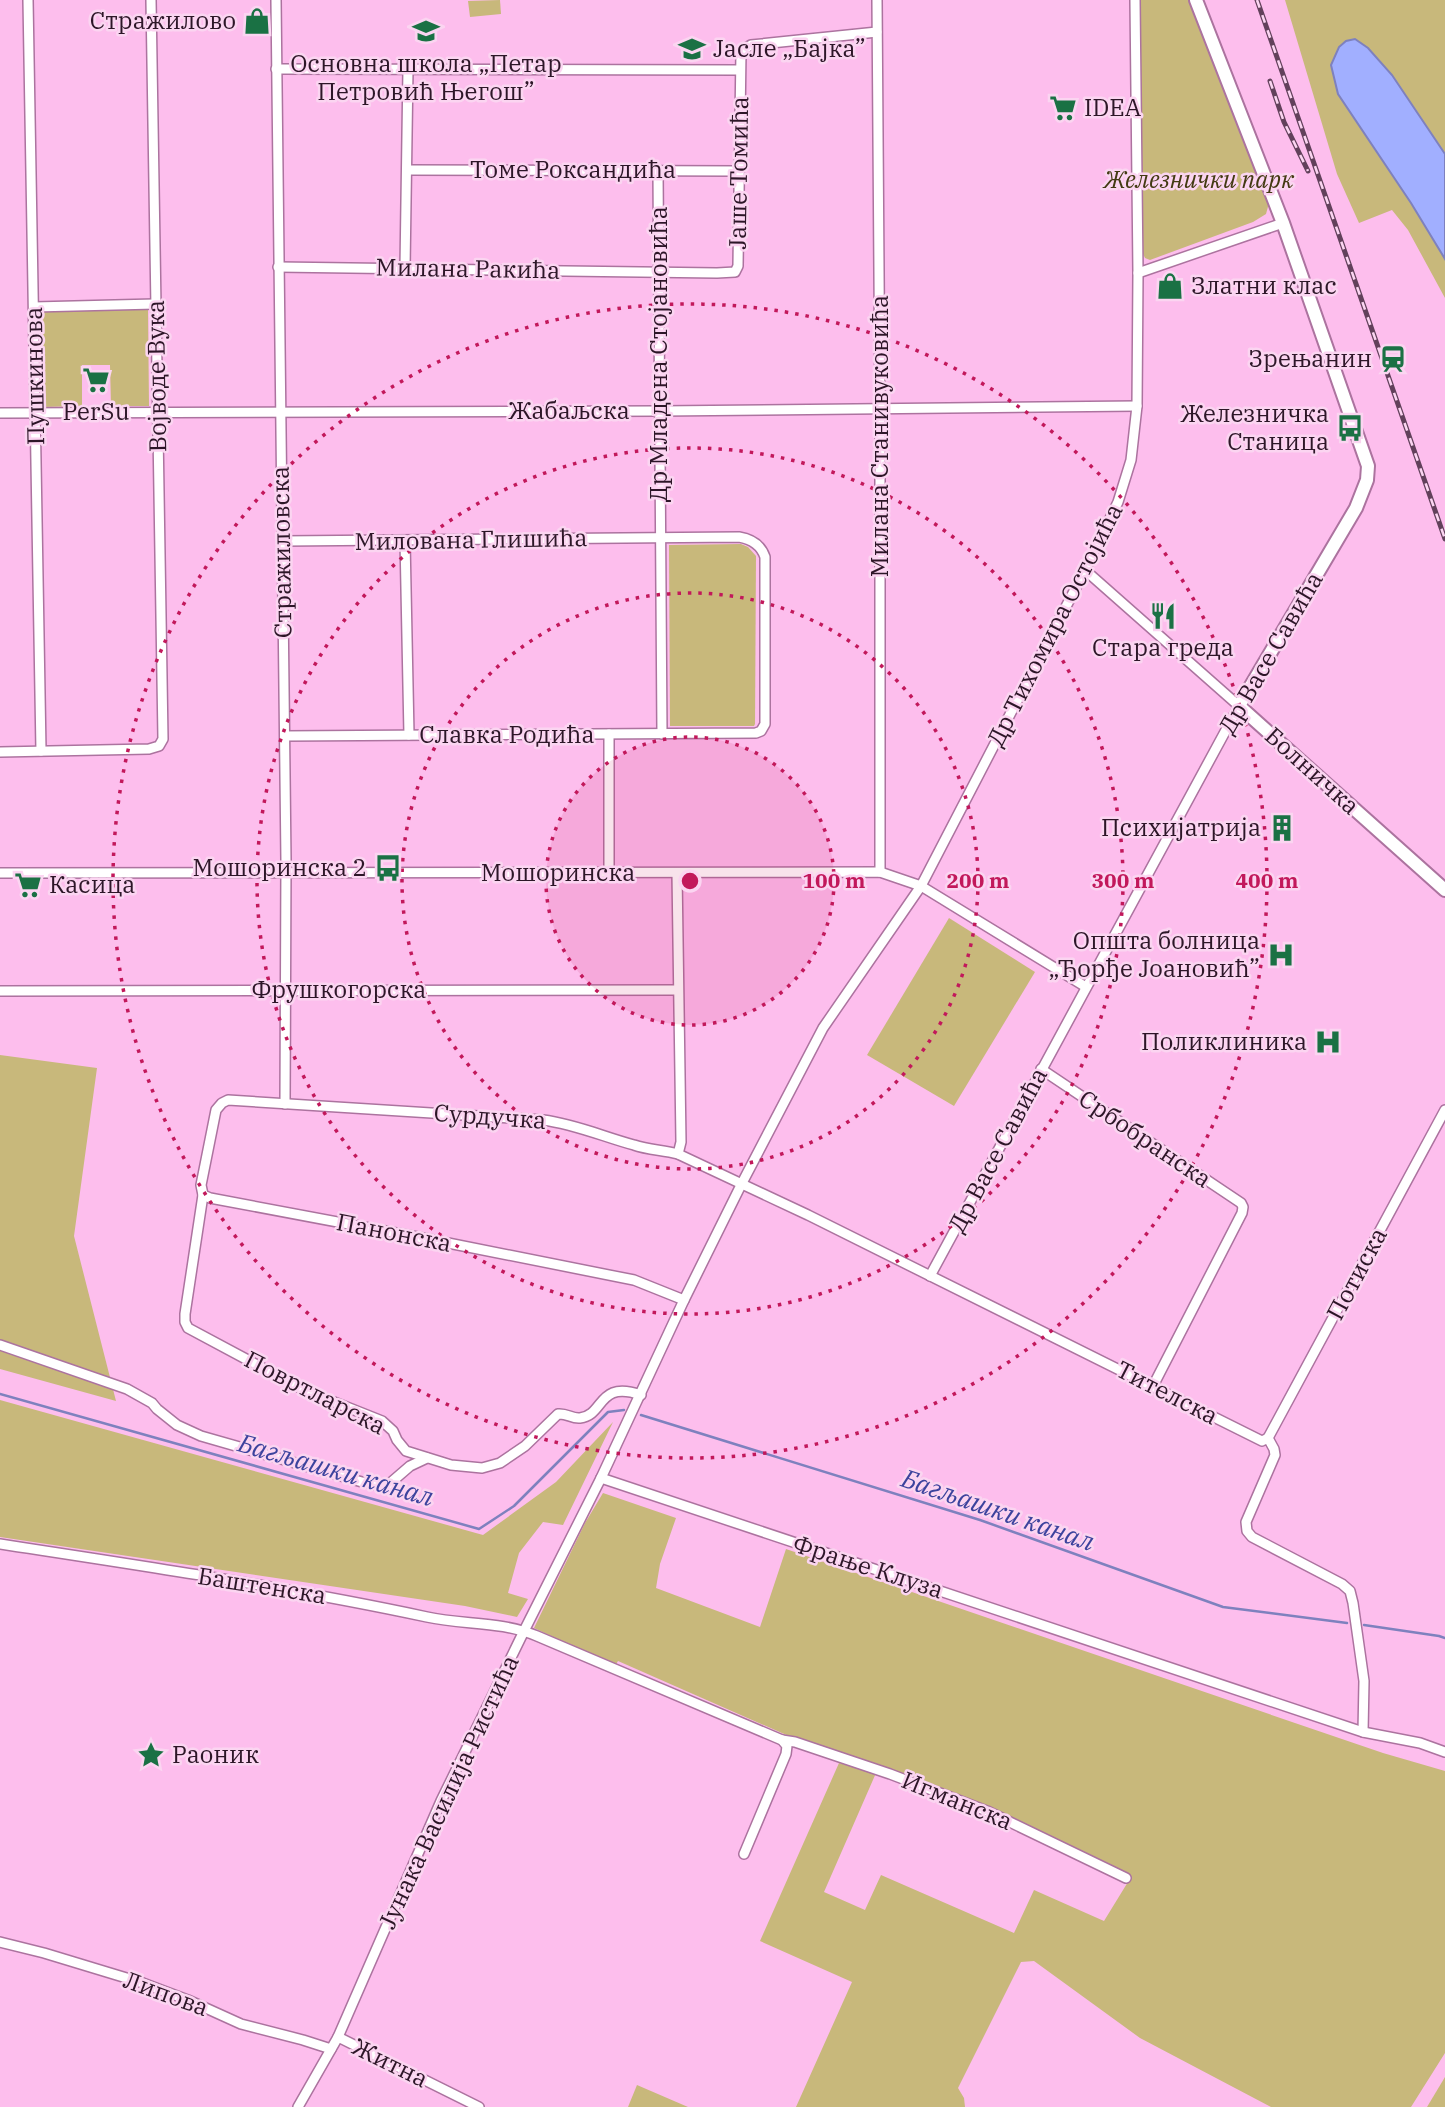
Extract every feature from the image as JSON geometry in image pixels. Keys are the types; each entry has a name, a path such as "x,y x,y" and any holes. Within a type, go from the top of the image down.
{"street":[{"name":"Пушкинова","path":"28,0 41,751"},
{"name":"Војводе Вука","path":"41,751 155,748 163,739 151,0"},
{"name":"Стражиловска","path":"276,0 285,736 285,1104"},
{"name":"Милана Станивуковића","path":"877,0 880,873"},
{"name":"Др Тихомира Остојића","path":"741,1185 823,1028 921,886 1085,570 1124,486 1131,460 1137,406 1135,0"},
{"name":"Др Васе Савића","path":"930,1276 1238,706 1356,508 1365,488 1367,459 1283,223 1196,0"},
{"name":"Јаше Томића","path":"659,272 728,273 737,269 741,51 748,46 877,33"},
{"path":"276,69 740,70"},
{"path":"405,268 408,69"},
{"name":"Томе Роксандића","path":"407,170 739,171"},
{"name":"Др Младена Стојановића","path":"658,171 662,734"},
{"path":"1138,273 1283,223"},
{"name":"Милана Ракића","path":"278,267 659,272"},
{"path":"34,307 155,304"},
{"name":"Жабаљска","path":"0,413 1137,406"},
{"name":"Др Младена Стојановића","path":"660,538 739,537 753,541 763,551 765,724 761,731 756,733 730,733"},
{"name":"Милована Глишића","path":"283,541 660,538"},
{"path":"405,540 409,735"},
{"name":"Болничка","path":"1085,570 1445,890"},
{"name":"Славка Родића","path":"285,736 730,733"},
{"path":"609,734 609,873"},
{"path":"0,752 41,751"},
{"name":"Мошоринска","path":"0,873 880,873 921,886 1086,987"},
{"path":"677,873 681,1142 678,1154"},
{"name":"Фрушкогорска","path":"0,991 678,990"},
{"name":"Србобранска","path":"1041,1069 1241,1203 1243,1207 1153,1386"},
{"name":"Сурдучка","path":"203,1195 201,1185 214,1114 220,1105 229,1100 543,1120 568,1124 637,1146 678,1154 741,1185"},
{"name":"Потиска","path":"1268,1438 1445,1110"},
{"path":"601,1478 741,1185"},
{"name":"Тителска","path":"741,1185 808,1215 1262,1441 1268,1438"},
{"name":"Панонска","path":"203,1195 634,1280 684,1300"},
{"name":"Повртларска","path":"203,1195 185,1314 188,1328 304,1390 382,1421 389,1426 406,1451 410,1466"},
{"path":"0,1345 128,1389 152,1403 177,1425 201,1436 381,1486 388,1485 410,1466 427,1458"},
{"name":"Повртларска","path":"406,1451 472,1468 491,1466 516,1454 558,1414 564,1413 580,1419 590,1414 610,1394 623,1391 641,1395"},
{"path":"1268,1438 1275,1449 1275,1455 1246,1522 1247,1531 1252,1537 1342,1584 1350,1591 1364,1681 1363,1732"},
{"name":"Јунака Василија Ристића","path":"298,2107 338,2037 441,1801 601,1478"},
{"name":"Фрање Клуза","path":"601,1478 1363,1732 1420,1743 1445,1752"},
{"name":"Баштенска","path":"0,1544 313,1593 432,1618 524,1630"},
{"name":"Игманска","path":"524,1630 782,1740 890,1774 987,1811 1126,1878"},
{"path":"744,1854 786,1754 787,1746 782,1740"},
{"name":"Липова","path":"0,1942 44,1952 143,1983 241,2024 331,2049"},
{"name":"Житна","path":"338,2037 479,2107"}],"green space":[{"path":"500,0 501,14 470,17 468,1"},
{"name":"Железнички парк","path":"1139,0 1190,0 1269,203 1266,214 1253,222 1150,260 1143,254"},
{"path":"1285,0 1445,0 1445,298 1408,230 1392,210 1359,223 1337,174"},
{"path":"148,309 149,406 111,406 110,365 82,365 82,406 43,407 42,311"},
{"path":"741,544 756,556 755,724 670,726 669,545"},
{"path":"949,918 1035,972 954,1106 867,1055"},
{"path":"0,1055 97,1068 74,1236 116,1401 0,1369"},
{"path":"0,1400 483,1535 556,1482 613,1422 563,1525 543,1522 519,1553 508,1593 528,1599 517,1617 465,1606 0,1537"},
{"path":"603,1493 676,1518 660,1564 656,1588 760,1627 786,1549 1383,1753 1445,1771 1445,2053 1411,2107 1271,2107 1140,2038 1034,1961 1021,1962 958,2088 964,2098 965,2107 796,2107 852,1982 760,1941 839,1763 876,1773 824,1892 865,1910 881,1875 1014,1933 1034,1890 1104,1921 1131,1877 980,1803 894,1770 841,1759 618,1661 615,1666 534,1628 585,1523"},
{"path":"1445,2077 1445,2107 1427,2107"},
{"path":"637,2085 688,2107 628,2107"}],"water":[{"path":"1355,39 1368,48 1392,75 1445,154 1445,259 1338,94 1331,65 1339,47 1346,41"}],"waterway":[{"name":"Багљашки канал","path":"0,1394 479,1529 514,1506 608,1412 624,1410"},
{"name":"Багљашки канал","path":"641,1415 980,1520 1223,1607 1347,1623"},
{"name":"Багљашки канал","path":"1364,1625 1445,1638"}],"railway":[{"path":"1257,0 1445,539"},
{"path":"1270,81 1284,122 1308,171"}],"place":[{"name":"Стражилово","path":"257,21"},
{"name":"Основна школа „Петар Петровић Његош”","path":"426,31"},
{"name":"Јасле „Бајка”","path":"692,49"},
{"name":"IDEA","path":"1063,108"},
{"name":"Златни клас","path":"1170,286"},
{"name":"Зрењанин","path":"1393,359"},
{"name":"PerSu","path":"96,380"},
{"name":"Железничка Станица","path":"1350,428"},
{"name":"Стара греда","path":"1163,616"},
{"name":"Психијатрија","path":"1282,828"},
{"name":"Мошоринска 2","path":"388,868"},
{"name":"Касица","path":"28,885"},
{"name":"Општа болница „Ђорђе Јоановић”","path":"1281,955"},
{"name":"Поликлиника","path":"1328,1042"},
{"name":"Раоник","path":"151,1755"}]}
